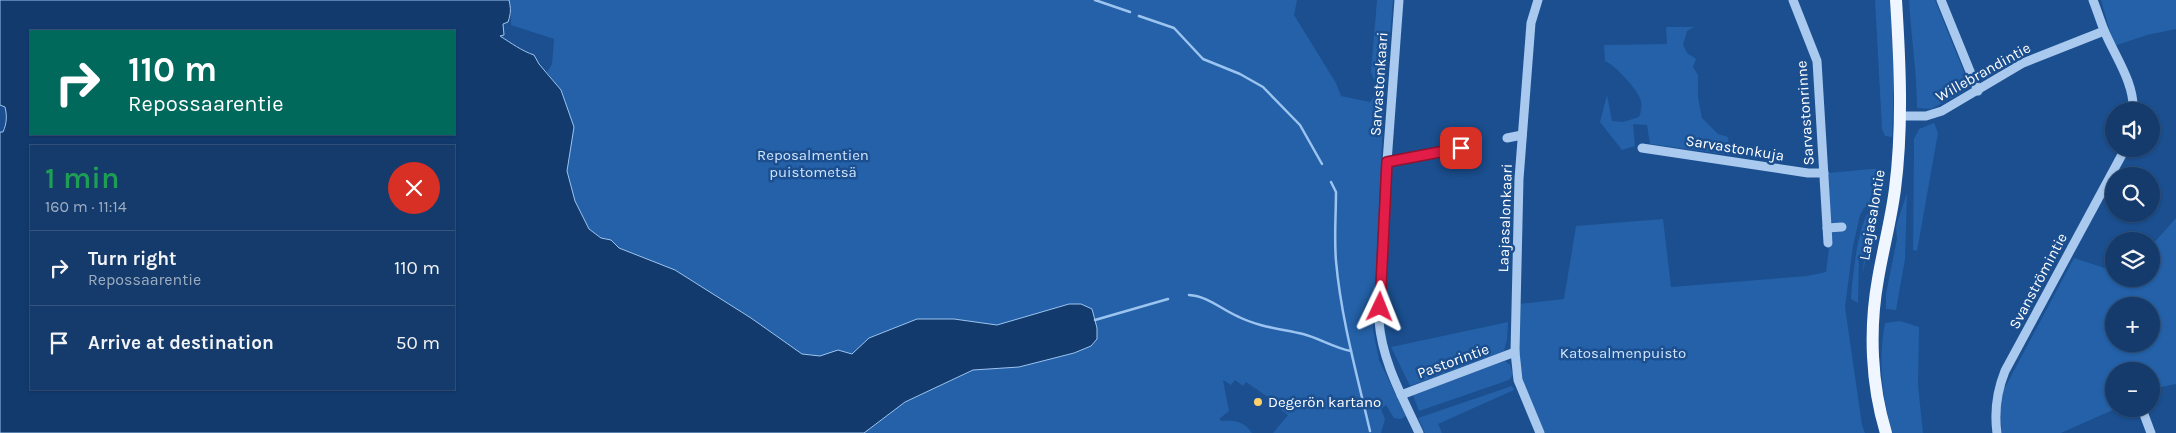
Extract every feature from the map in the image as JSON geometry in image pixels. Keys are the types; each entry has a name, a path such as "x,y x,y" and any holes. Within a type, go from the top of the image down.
{"main road":[{"name":"Laajasalontie","path":"1886,433 1878,404 1872,326 1878,280 1895,190 1900,116 1896,0"}],"street":[{"name":"Sarvastonkaari","path":"1399,0 1387,162 1379,321 1383,348 1401,395 1419,433"},
{"name":"Laajasalonkaari","path":"1538,0 1531,23 1519,179 1515,352 1518,380 1540,433"},
{"name":"Sarvastonrinne","path":"1793,0 1817,61 1828,243"},
{"path":"1942,0 1978,90"},
{"path":"2094,0 2104,31 2128,84 2133,102"},
{"name":"Willebrandintie","path":"1900,116 1935,114 2031,60 2104,31"},
{"path":"1507,138 1522,135"},
{"path":"1387,162 1461,148"},
{"name":"Sarvastonkuja","path":"1642,148 1808,173 1824,173"},
{"name":"Svanströmintie","path":"1996,433 1995,412 1998,389 2005,371 2121,157"},
{"path":"1827,228 1842,227"},
{"name":"Pastorintie","path":"1401,395 1515,352"},
{"path":"2142,417 2151,433"}],"green space":[{"name":"Reposalmentien puistometsä","path":"509,0 1297,0 1294,15 1336,83 1341,96 1370,102 1375,95 1384,100 1373,330 1379,360 1406,416 1401,419 1394,418 1386,405 1381,409 1385,419 1381,433 1273,433 1288,415 1281,410 1282,407 1246,382 1243,386 1235,380 1231,385 1223,380 1229,411 1219,419 1222,421 1231,420 1239,422 1252,433 864,433 905,402 973,370 1019,367 1042,361 1097,329 1095,320 1069,304 997,325 954,319 917,319 869,338 853,354 838,350 820,356 802,354 751,318 675,270 619,248 611,240 601,238 588,229 575,201 567,171 574,127 561,90 547,72 552,64 554,39 511,25"},
{"path":"1377,0 1393,0 1386,84 1374,80 1371,72"},
{"path":"1875,0 1890,0 1894,76 1892,137 1885,136 1882,129"},
{"path":"1909,0 1935,0 1968,82 1963,92 1931,109 1917,108"},
{"path":"2101,0 2176,0 2176,29 2147,35 2114,46"},
{"path":"1666,27 1694,27 1687,31 1683,45 1687,53 1696,59 1693,67 1698,75 1698,98 1702,118 1718,134 1728,137 1730,155 1650,144 1647,125 1633,124 1635,146 1622,150 1600,122 1607,95 1612,121 1623,122 1639,117 1641,111 1641,101 1631,85 1615,68 1605,61 1604,45 1667,44"},
{"path":"1934,123 1938,133 1917,251 1913,250 1914,139 1919,129"},
{"name":"Katosalmenpuisto","path":"1877,169 1878,171 1875,203 1864,208 1860,215 1853,246 1845,307 1862,425 1865,433 1544,433 1522,383 1519,360 1519,304 1564,299 1576,226 1663,219 1671,287 1807,276 1826,272 1829,248 1833,242 1831,231 1835,224 1831,222 1830,218 1828,173"},
{"path":"1907,193 1905,259 1896,310 1886,309 1886,294 1897,239 1896,226"},
{"path":"1871,210 1874,210 1874,213 1863,273 1864,257 1859,257 1858,303 1851,299 1854,266 1859,238 1866,216"},
{"path":"2176,218 2176,384 2160,387 2160,362 2105,362 2105,413 2061,433 2002,433 2000,412 2003,391 2074,258 2105,268 2105,287 2160,287 2160,236"},
{"path":"1900,321 1919,327 1918,385 1923,433 1892,433 1886,405 1882,378 1885,323"},
{"path":"1508,322 1504,351 1410,386 1391,347"},
{"path":"1505,361 1510,365 1513,375 1509,380 1419,411 1413,395"},
{"path":"1512,386 1514,390 1438,424 1442,433 1425,433 1418,418"}],"shaded area":[{"path":"0,0 509,0 510,16 508,22 503,24 504,35 500,36 534,55 539,64 561,90 574,127 567,171 575,201 589,229 601,238 611,240 619,248 675,270 751,318 802,354 820,356 838,350 852,354 869,338 917,319 954,319 997,325 1069,304 1081,304 1092,309 1097,328 1097,339 1091,346 1074,353 1019,367 973,370 905,402 864,433 0,433 0,132 3,132 6,122 5,107 0,105"}],"waterway":[{"path":"1095,0 1130,12"},
{"path":"1139,16 1174,28 1203,59 1240,74 1263,87 1300,125 1322,164"},
{"path":"1331,182 1336,192 1335,252 1338,282 1350,346 1370,431"},
{"path":"1189,295 1209,301 1254,323 1303,334 1351,351"},
{"path":"1095,320 1168,299"}],"place":[{"name":"Degerön kartano","path":"1258,402"}],"route":[{"path":"1380,307 1387,162 1461,148"}]}
